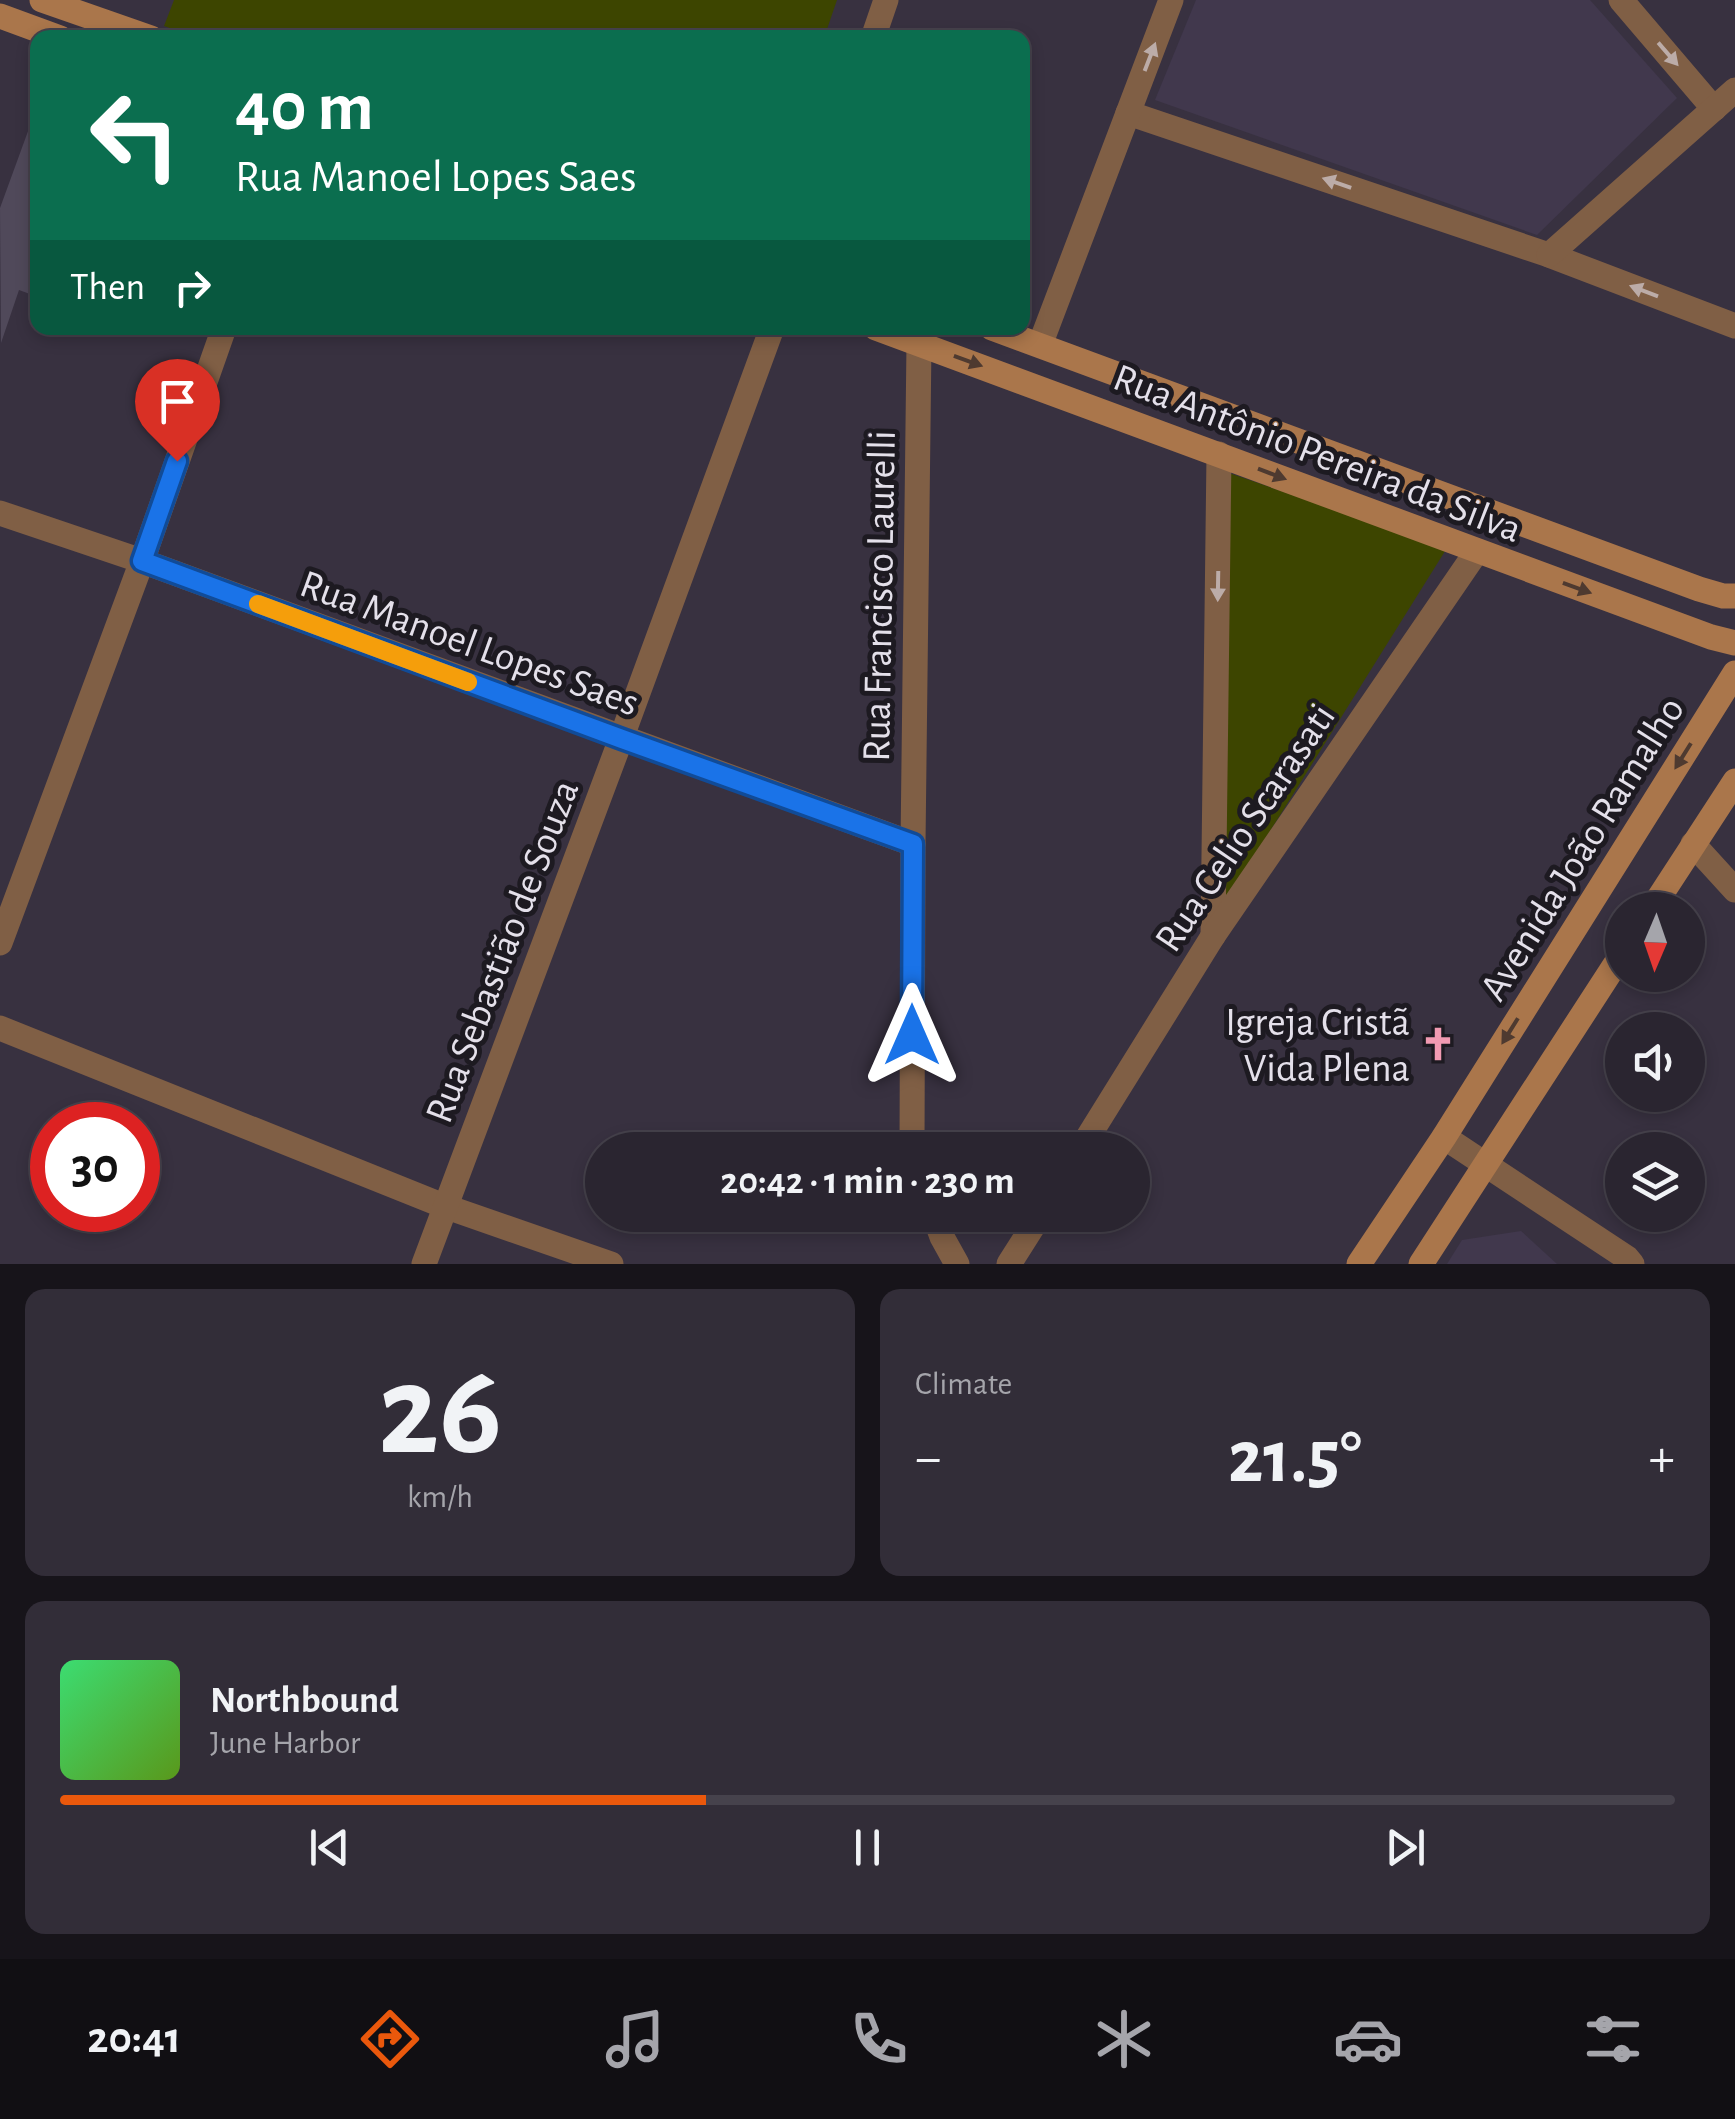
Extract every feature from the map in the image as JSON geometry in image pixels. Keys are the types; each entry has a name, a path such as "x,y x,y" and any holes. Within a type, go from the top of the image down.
{"main road":[{"path":"42,0 128,30"},
{"path":"0,16 38,30"},
{"name":"Rua Antônio Pereira da Silva","path":"896,335 1477,552 1735,643"},
{"name":"Rua Antônio Pereira da Silva","path":"1013,335 1699,589 1735,596"},
{"name":"Avenida João Ramalho","path":"1359,1264 1444,1137 1735,673"},
{"path":"1662,892 1735,782"},
{"path":"1421,1264 1605,980"}],"street":[{"path":"876,30 886,0"},
{"path":"1040,344 1171,0"},
{"path":"1621,0 1714,109"},
{"path":"1549,254 1735,90"},
{"path":"1128,113 1549,254 1735,326"},
{"path":"0,943 222,335"},
{"name":"Rua Sebastião de Souza","path":"424,1264 769,335"},
{"name":"Rua Francisco Laurelli","path":"912,1132 918,343"},
{"path":"1213,936 1219,454"},
{"name":"Rua Manoel Lopes Saes","path":"0,514 142,561 913,844"},
{"name":"Rua Celio Scarasati","path":"1091,1132 1213,936 1477,552"},
{"path":"1693,844 1735,890"},
{"path":"0,1028 444,1206 611,1264"},
{"path":"1444,1137 1632,1264"},
{"path":"940,1232 957,1264"},
{"path":"1009,1264 1029,1232"}],"shaded area":[{"path":"1196,0 1590,0 1677,98 1537,235 1155,100"},
{"path":"1521,1231 1557,1264 1447,1264 1462,1240"}],"green space":[{"path":"174,0 837,0 827,30 176,30 164,26"},
{"path":"1226,472 1447,548 1222,908"}],"building":[{"path":"30,126 30,294 19,290 1,343 0,208"}],"slow traffic":[{"path":"258,604 468,682"}],"place":[{"name":"Igreja Cristã Vida Plena","path":"1438,1044"}],"route":[{"path":"177,461 142,561 913,844 912,1035"}]}
